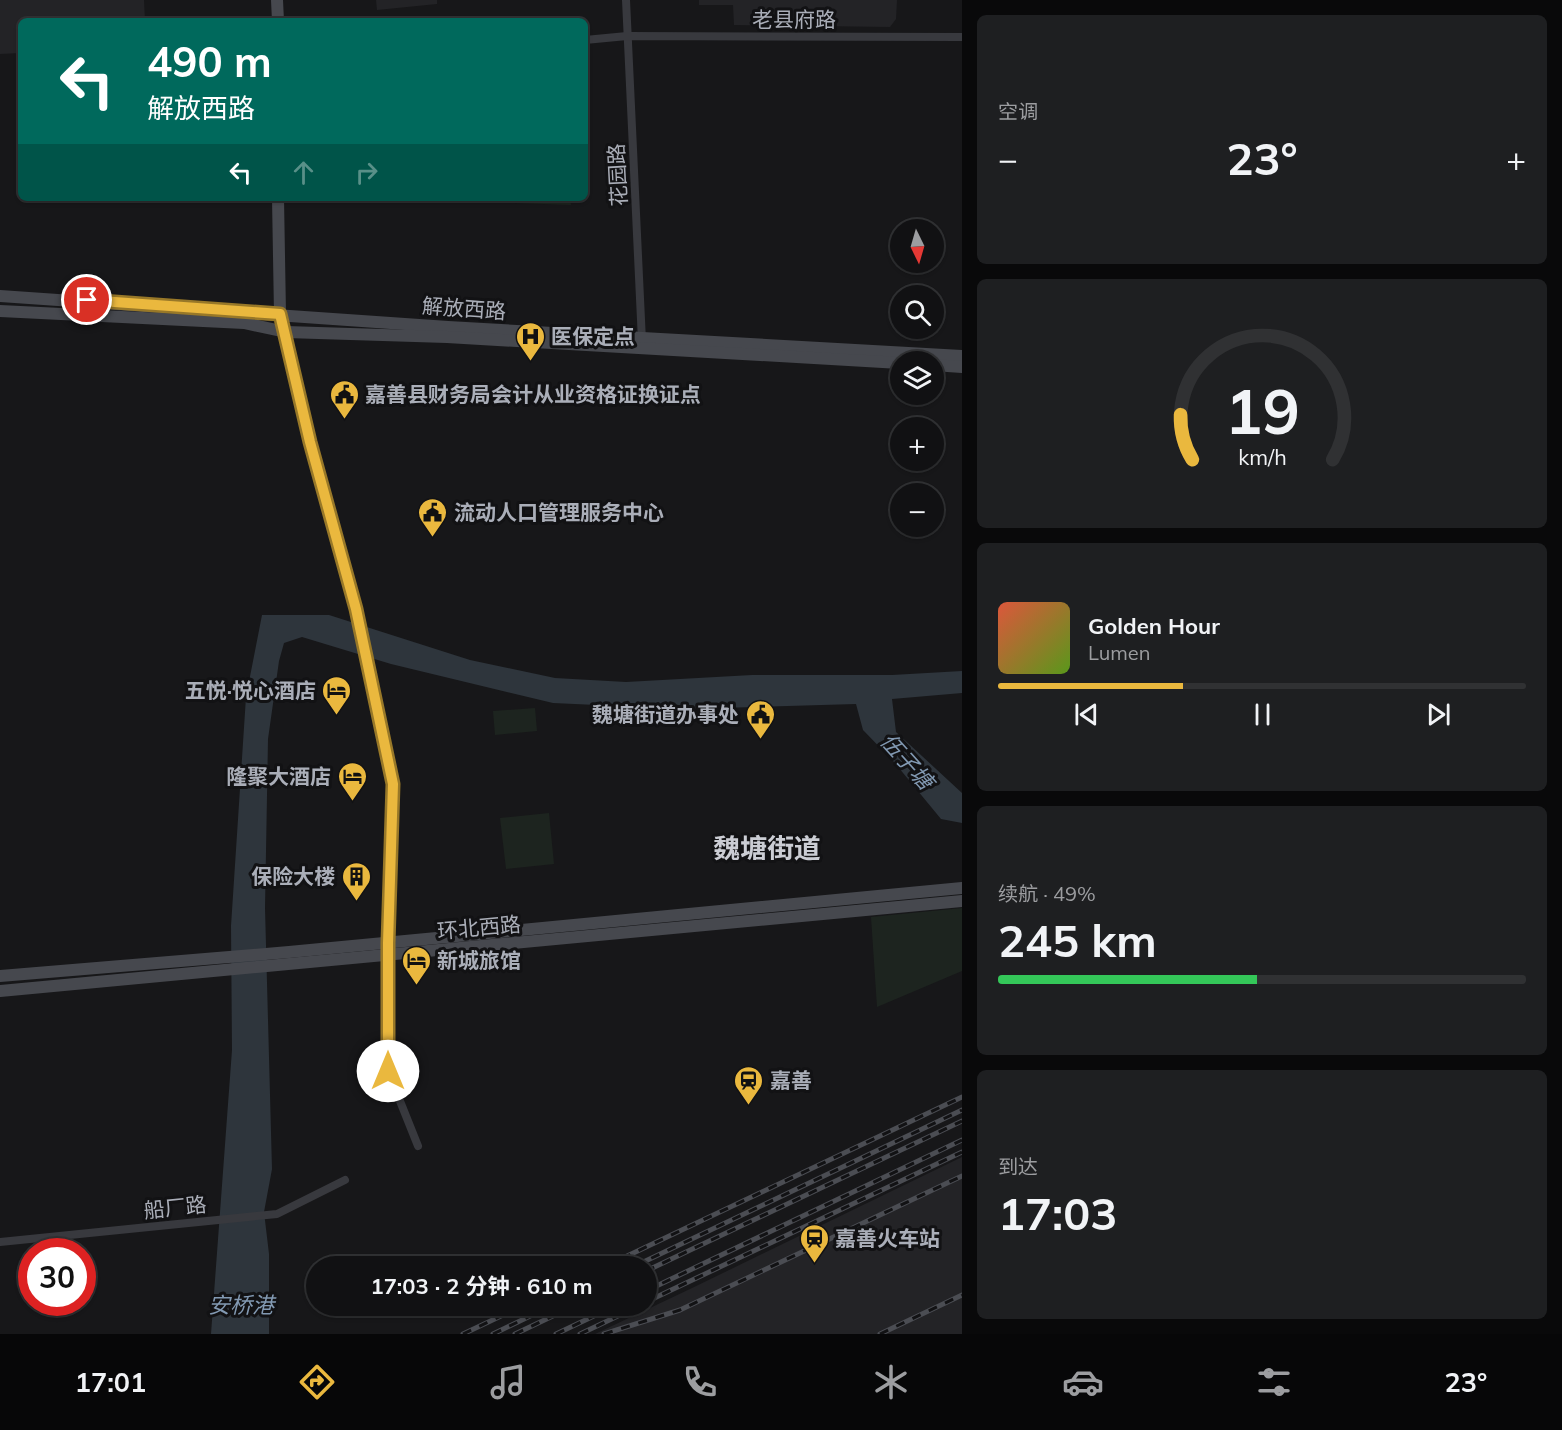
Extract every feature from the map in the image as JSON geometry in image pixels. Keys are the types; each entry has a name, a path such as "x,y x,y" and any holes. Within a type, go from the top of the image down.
{"street":[{"path":"277,0 278,18"},
{"name":"花园路","path":"626,0 642,344"},
{"name":"老县府路","path":"588,40 627,36 962,37"},
{"path":"278,201 280,314 310,442 356,609 393,784 388,949 388,1071 418,1146"},
{"name":"解放西路","path":"0,296 280,314 890,362"},
{"name":"解放西路","path":"0,311 244,324 286,332 962,356"},
{"path":"944,366 962,367"},
{"name":"环北西路","path":"388,949 962,888"},
{"name":"环北西路","path":"0,976 214,964 962,901"},
{"name":"环北西路","path":"0,991 214,964"},
{"name":"船厂路","path":"0,1242 206,1223 277,1214 345,1180"}],"shaded area":[{"path":"0,0 144,0 145,18 18,18 18,53 0,54"},
{"path":"376,0 437,0 437,4 377,10"},
{"path":"699,0 897,0 896,19 890,27 734,25 733,5 699,5"},
{"path":"462,201 570,201 571,205"},
{"path":"535,708 537,731 495,735 493,711"},
{"path":"549,813 554,864 506,869 500,818"},
{"path":"962,908 962,971 877,1007 871,917"},
{"path":"962,1157 962,1334 595,1334 633,1316 657,1316 657,1305"}],"water":[{"name":"安桥港","path":"262,615 329,615 470,660 555,678 626,682 752,675 892,675 962,671 962,693 892,699 896,732 962,793 962,823 941,819 894,762 863,730 856,704 683,709 553,703 391,664 302,637 284,643 279,661 268,739 265,908 272,1169 264,1212 269,1254 269,1334 211,1334 232,1050 231,926 246,697"}],"railway":[{"path":"627,1256 962,1097"},
{"path":"656,1256 962,1110"},
{"path":"657,1266 962,1121"},
{"path":"657,1286 962,1140"},
{"path":"657,1297 962,1152"},
{"path":"604,1334 680,1310 962,1176"},
{"path":"880,1334 962,1295"},
{"path":"463,1334 501,1316"},
{"path":"493,1334 530,1316"},
{"path":"515,1334 553,1316"},
{"path":"556,1334 594,1316"},
{"path":"580,1334 618,1316"}],"place":[{"name":"医保定点","path":"530,362"},
{"name":"嘉善县财务局会计从业资格证换证点","path":"344,420"},
{"name":"流动人口管理服务中心","path":"433,538"},
{"name":"五悦·悦心酒店","path":"337,716"},
{"name":"魏塘街道办事处","path":"760,740"},
{"name":"隆聚大酒店","path":"352,802"},
{"name":"保险大楼","path":"356,902"},
{"name":"新城旅馆","path":"416,986"},
{"name":"嘉善","path":"749,1106"},
{"name":"嘉善火车站","path":"814,1264"}],"district":[{"name":"魏塘街道","path":"767,848"}],"route":[{"path":"87,300 280,314 310,442 356,609 393,784 388,943 388,1071"}],"water label":[{"name":"伍子塘","path":"907,761"}]}
